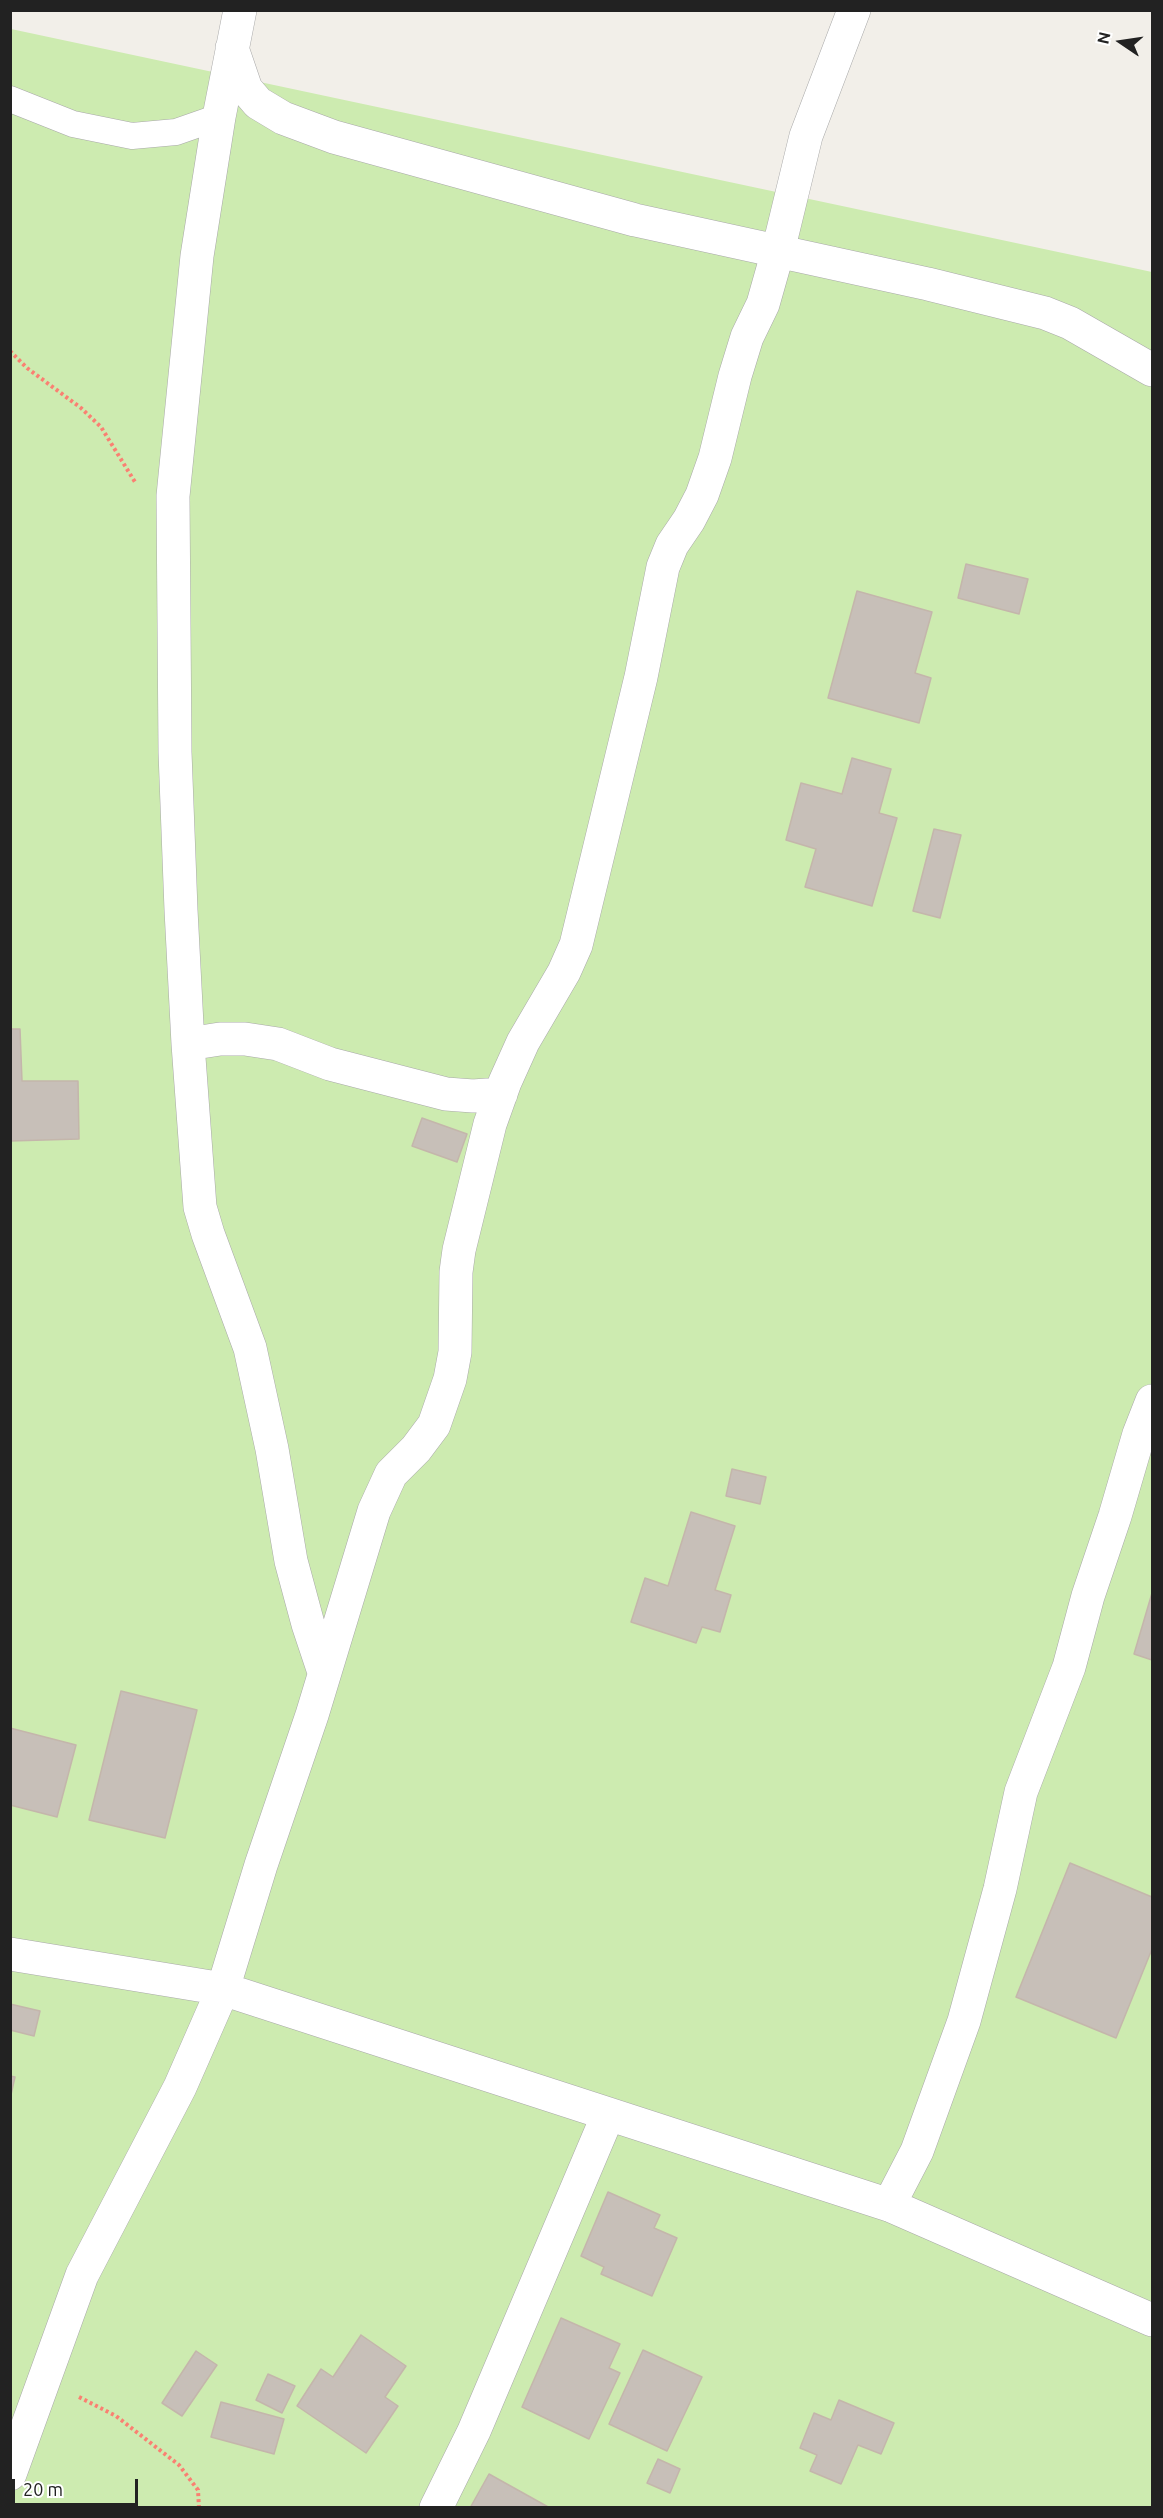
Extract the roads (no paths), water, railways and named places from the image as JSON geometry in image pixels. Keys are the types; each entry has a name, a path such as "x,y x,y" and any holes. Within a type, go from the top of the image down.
{"street":[{"path":"240,10 231,46 196,256 172,496 175,763 188,1044 200,1207 207,1234 250,1348 272,1449 291,1561 324,1672"},
{"path":"10,2474 82,2275 180,2087 223,1989 374,1511 391,1474 416,1449 434,1425 450,1379 455,1352 456,1272 459,1250 490,1124 524,1042 564,972 576,945 640,677 663,567 672,544 689,520 716,458 735,376 747,337 763,304 778,251 806,136 854,10"},
{"path":"231,46 246,89 258,103 283,118 333,137 635,220 928,284 1045,313 1070,323 1152,370"},
{"path":"188,1044 220,1039 245,1039 278,1044 330,1064 446,1094 473,1096 501,1094"},
{"path":"889,2205 917,2151 964,2021 1000,1889 1021,1792 1069,1667 1088,1596 1139,1434 1152,1401"},
{"path":"10,1954 223,1989 889,2205 1152,2320"},
{"path":"436,2508 474,2431 608,2115"}],"lane":[{"path":"10,99 73,124 132,136 176,132 219,117"}]}
